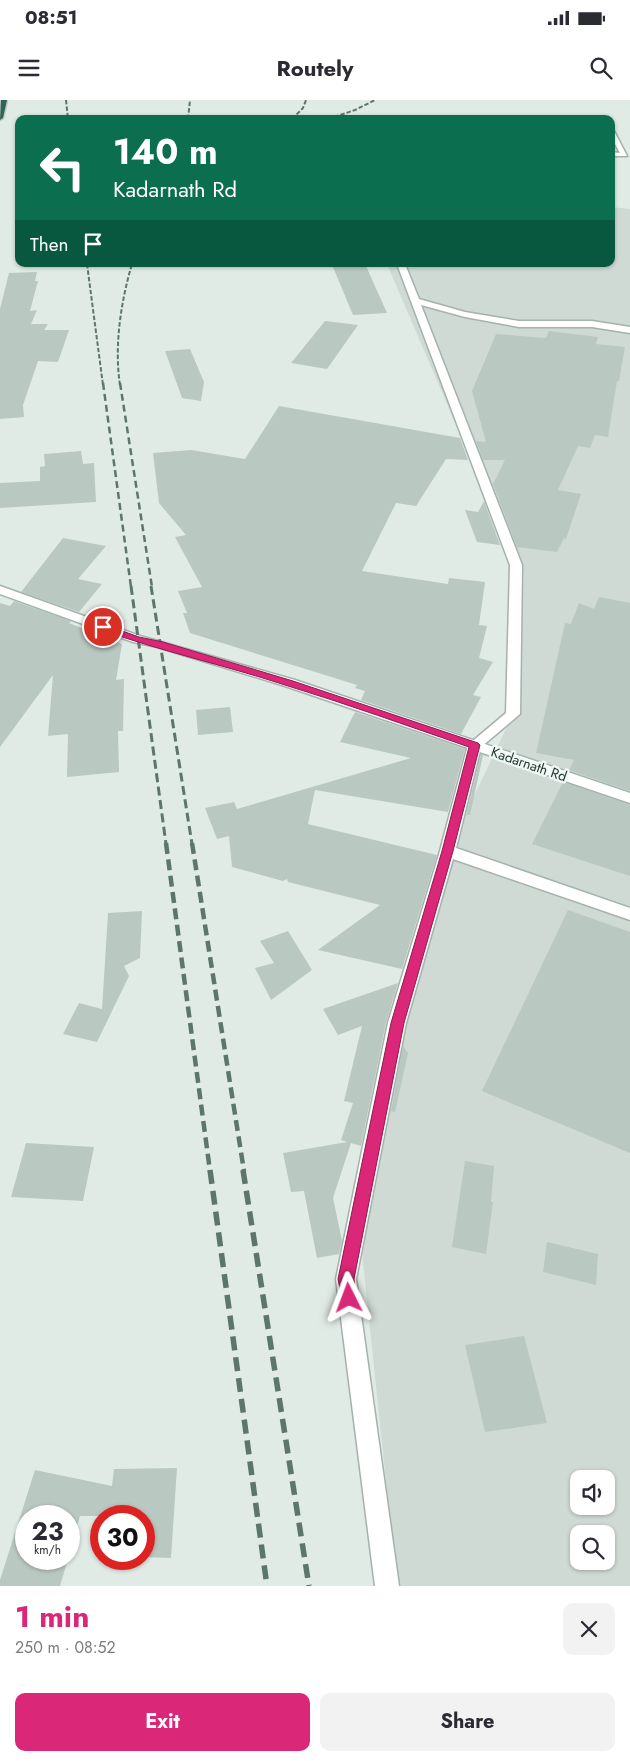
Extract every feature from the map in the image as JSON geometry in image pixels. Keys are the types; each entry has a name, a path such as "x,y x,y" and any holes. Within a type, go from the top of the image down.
{"highway":[{"path":"0,118 4,100"}],"street":[{"path":"615,138 625,156 615,155"},
{"path":"387,1586 346,1279 397,1023 448,851 475,745 514,714 516,565 402,267"},
{"path":"416,301 465,314 519,324 592,324 630,330"},
{"name":"Kadarnath Rd","path":"0,590 137,639 160,644 290,683 630,798"},
{"path":"448,851 630,914"}],"shaded area":[{"path":"615,207 630,209 630,1586 397,1586 358,1215 448,851 513,714 516,565 388,267 615,267"}],"building":[{"path":"333,267 366,267 387,313 353,315"},
{"path":"37,272 35,281 38,281 30,311 37,310 31,324 48,324 44,330 69,330 58,362 38,361 23,405 24,417 0,419 0,309 9,273"},
{"path":"325,321 358,325 327,369 291,363"},
{"path":"549,331 598,337 596,344 625,347 619,381 617,381 608,437 595,435 590,448 578,446 558,490 581,494 566,539 564,538 557,552 517,547 493,484 505,460 483,460 476,441 486,442 472,391 496,334 546,338"},
{"path":"190,349 204,382 201,401 182,398 165,351"},
{"path":"279,406 460,438 468,460 446,459 416,506 396,503 362,571 448,584 449,578 485,582 479,625 487,626 479,658 493,662 473,695 481,697 461,734 361,700 365,691 355,688 357,685 190,633 183,613 187,613 178,591 202,587 175,537 186,535 159,503 153,453 191,450 245,459"},
{"path":"81,451 83,464 94,463 96,502 0,508 0,483 40,481 40,467 45,466 44,454"},
{"path":"484,501 500,545 477,542 465,510 478,512"},
{"path":"63,538 106,546 78,579 102,584 79,612 21,592"},
{"path":"599,597 630,603 630,791 569,770 574,760 536,753 565,623 571,624 579,603 594,609"},
{"path":"14,601 71,621 69,623 122,644 116,680 124,679 123,731 118,731 119,772 67,777 68,734 48,736 53,675 0,747 0,603 10,606"},
{"path":"230,707 233,732 198,735 196,710"},
{"path":"355,712 465,749 448,812 315,790 308,824 437,855 402,969 318,950 380,905 288,882 287,879 283,881 232,867 229,836 217,839 205,808 234,802 237,809 411,758 340,742"},
{"path":"481,754 483,755 470,815 466,815"},
{"path":"563,782 630,805 630,876 532,844"},
{"path":"568,910 630,932 630,1153 482,1091"},
{"path":"142,911 140,958 124,966 129,976 97,1042 63,1034 79,1003 102,1009 108,913"},
{"path":"288,931 312,970 271,1000 255,968 274,963 260,941"},
{"path":"398,983 386,1023 361,1146 351,1143 333,1198 342,1241 339,1254 317,1258 304,1191 291,1192 283,1153 347,1142 341,1140 353,1103 344,1101 362,1026 338,1035 323,1009"},
{"path":"403,1046 408,1053 395,1112 391,1111"},
{"path":"26,1143 94,1147 83,1201 11,1197"},
{"path":"465,1161 494,1166 491,1202 493,1202 486,1254 452,1247"},
{"path":"547,1242 598,1254 596,1285 543,1272"},
{"path":"524,1336 547,1423 485,1432 465,1345"},
{"path":"177,1468 171,1558 155,1557 155,1505 90,1505 90,1516 80,1516 80,1505 24,1505 35,1470 112,1486 114,1469"},
{"path":"15,1533 15,1570 65,1570 60,1586 0,1586 0,1580"}],"railway":[{"path":"66,100 68,115"},
{"path":"188,115 190,100"},
{"path":"296,115 303,108 306,100"},
{"path":"340,115 375,100"},
{"path":"87,267 103,385"},
{"path":"120,385 118,339 131,267"},
{"path":"103,383 131,587"},
{"path":"120,383 152,587"},
{"path":"131,586 166,844"},
{"path":"151,586 192,844"},
{"path":"166,843 210,1171"},
{"path":"192,843 244,1171"},
{"path":"210,1170 267,1586"},
{"path":"243,1170 309,1586"}],"route":[{"path":"103,627 137,639 160,644 290,683 475,745 448,851 397,1023 346,1279 349,1298"}]}
